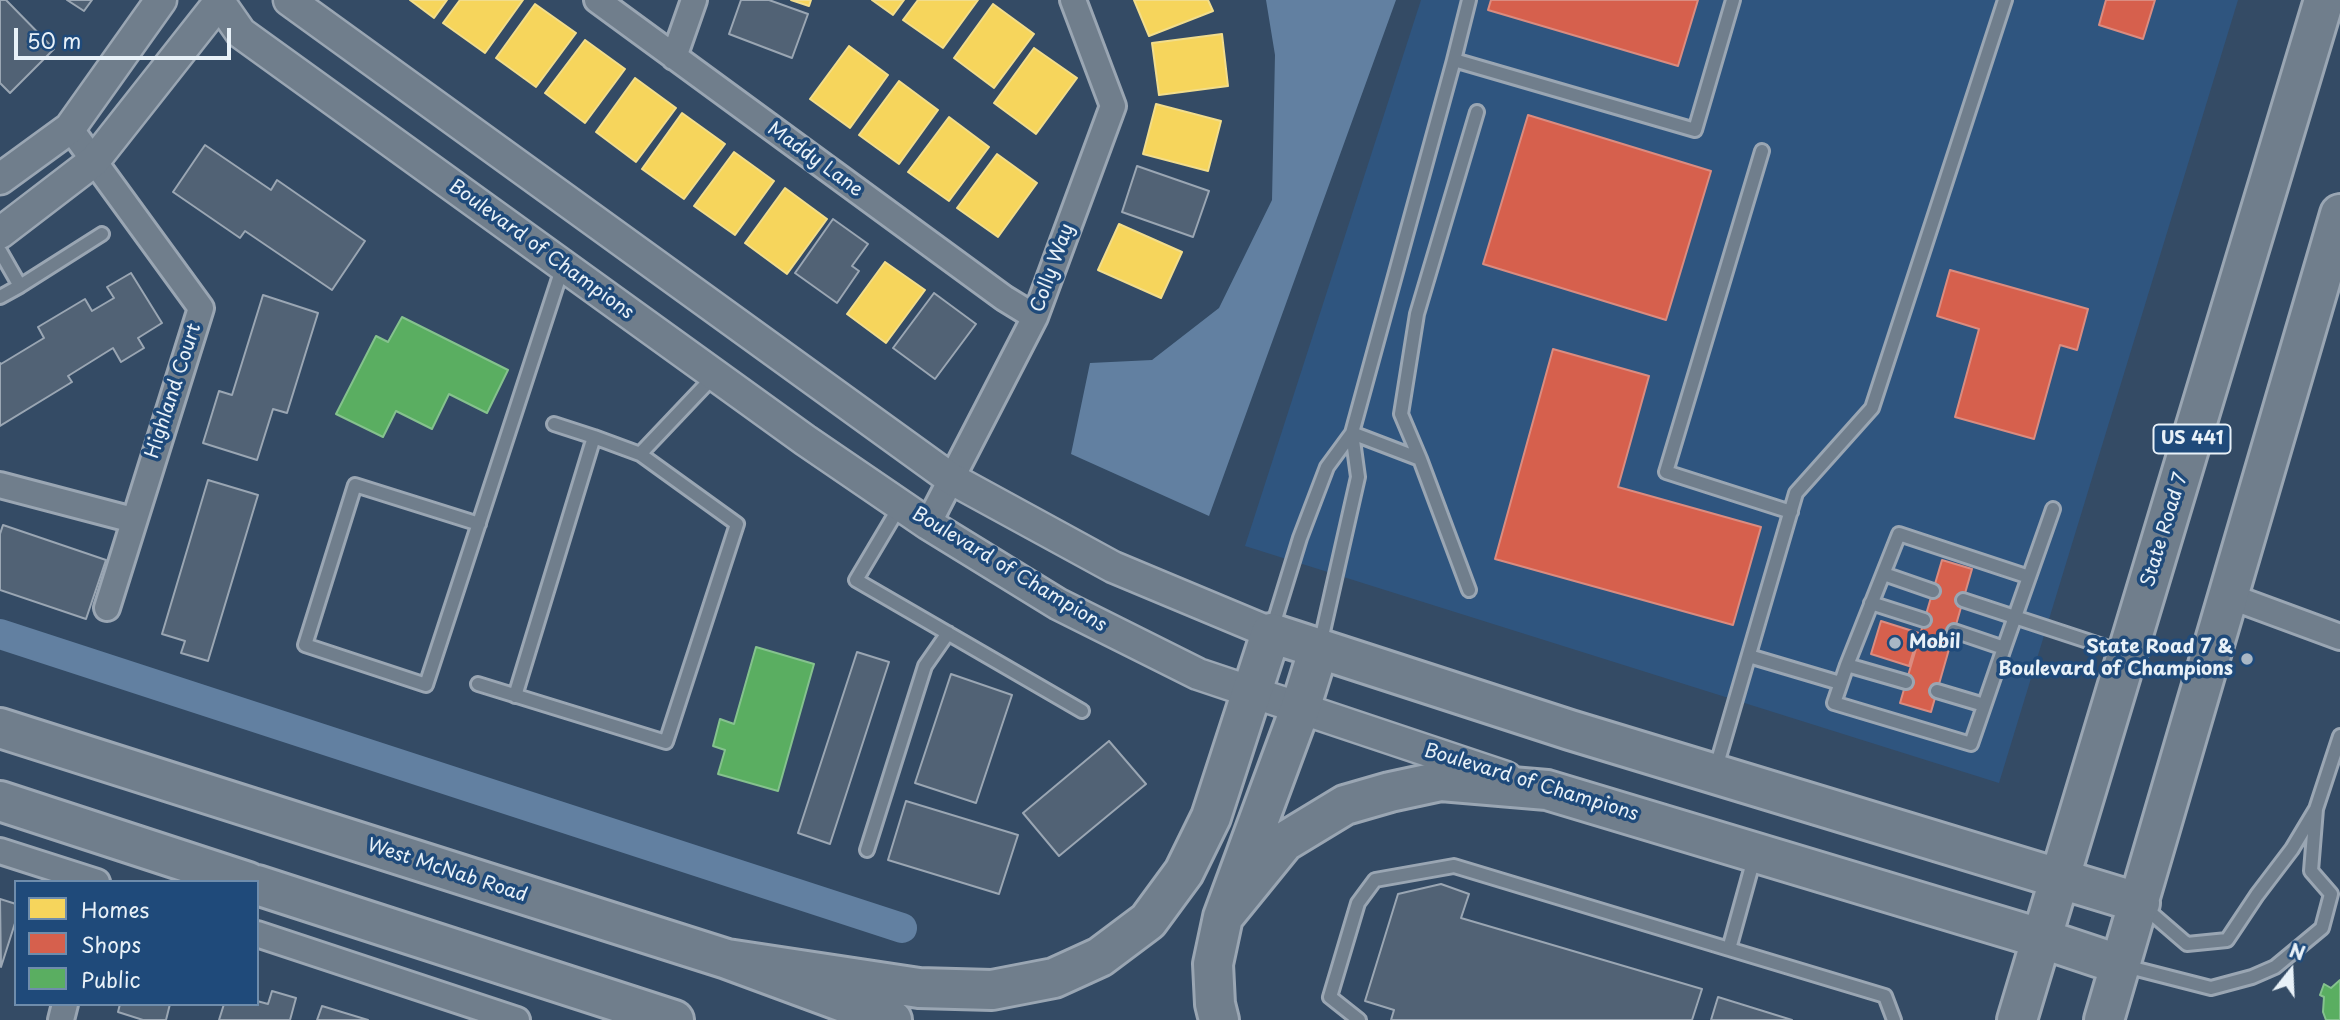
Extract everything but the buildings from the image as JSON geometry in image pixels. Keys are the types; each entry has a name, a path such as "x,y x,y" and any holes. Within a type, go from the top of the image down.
{"main road":[{"name":"State Road 7","path":"2017,1020 2324,0"},
{"path":"2105,1020 2229,596 2332,269 2340,214"},
{"path":"727,960 919,988 992,990 1054,978 1100,957 1148,921 1184,872 1211,817 1271,633 1570,730 2140,903"},
{"path":"1219,1020 1215,1004 1213,964 1223,917 1300,709 1319,648"},
{"name":"West McNab Road","path":"0,728 727,960 892,1020"},
{"path":"1223,917 1284,842 1345,805 1441,781 1547,790"},
{"name":"Boulevard of Champions","path":"1547,790 2122,965"},
{"path":"0,801 242,880"},
{"path":"259,886 674,1020"}],"street":[{"path":"0,179 70,128 161,0"},
{"path":"289,0 950,478 1113,567 1271,633"},
{"name":"Maddy Lane","path":"597,0 1004,298 1035,317"},
{"path":"674,57 694,0"},
{"name":"Boulevard of Champions","path":"0,233 94,161 219,1 241,33 805,440 928,524 1058,604 1198,674 1547,790"},
{"name":"Colly Way","path":"928,524 1035,317 1113,106 1072,1"},
{"name":"Highland Court","path":"70,128 201,307 107,608"},
{"path":"0,485 133,520"},
{"path":"2229,596 2340,637"},
{"path":"0,851 91,880"},
{"path":"259,935 517,1020"}],"lane":[{"path":"1271,633 1300,538 1327,467 1352,433 1469,0"},
{"path":"1454,60 1695,130 1733,0"},
{"path":"1714,774 1796,493 1872,408 2005,0"},
{"path":"1469,590 1401,414 1417,314 1477,112"},
{"path":"1762,151 1666,472 1791,512"},
{"path":"0,297 102,234"},
{"path":"0,251 20,286"},
{"path":"479,524 355,485 305,645 426,685 479,524 563,266"},
{"path":"640,454 715,375"},
{"path":"478,684 666,743 737,524 640,454 554,424"},
{"path":"1352,433 1420,459"},
{"path":"1319,648 1358,477 1352,433"},
{"path":"515,696 594,437"},
{"path":"900,505 856,580 1082,711"},
{"path":"2029,577 1899,534 1834,703 1971,744 2053,509"},
{"path":"1884,574 1933,591"},
{"path":"1963,600 2128,654"},
{"path":"1871,603 1924,620"},
{"path":"1954,631 2004,648"},
{"path":"867,850 925,666 948,633"},
{"path":"1749,656 1840,683"},
{"path":"1847,665 1906,682"},
{"path":"1937,691 1984,705"},
{"path":"2140,903 2187,944 2227,940 2292,849 2316,809 2340,736"},
{"path":"2122,965 2211,988 2252,977 2275,967 2322,929 2330,894 2311,871 2316,809"},
{"path":"1729,949 1756,852"},
{"path":"1359,1020 1330,997 1358,903 1375,880 1454,866 1885,996 1894,1020"}],"shaded area":[{"path":"1266,0 1396,0 1209,516 1071,454 1090,363 1152,360 1219,308 1272,200 1275,55"},
{"path":"1421,0 2238,0 1999,783 1245,546"}],"waterway":[{"path":"0,634 902,928"}],"place":[{"name":"Mobil","path":"1895,643"},
{"name":"State Road 7 & Boulevard of Champions","path":"2247,659"}]}
